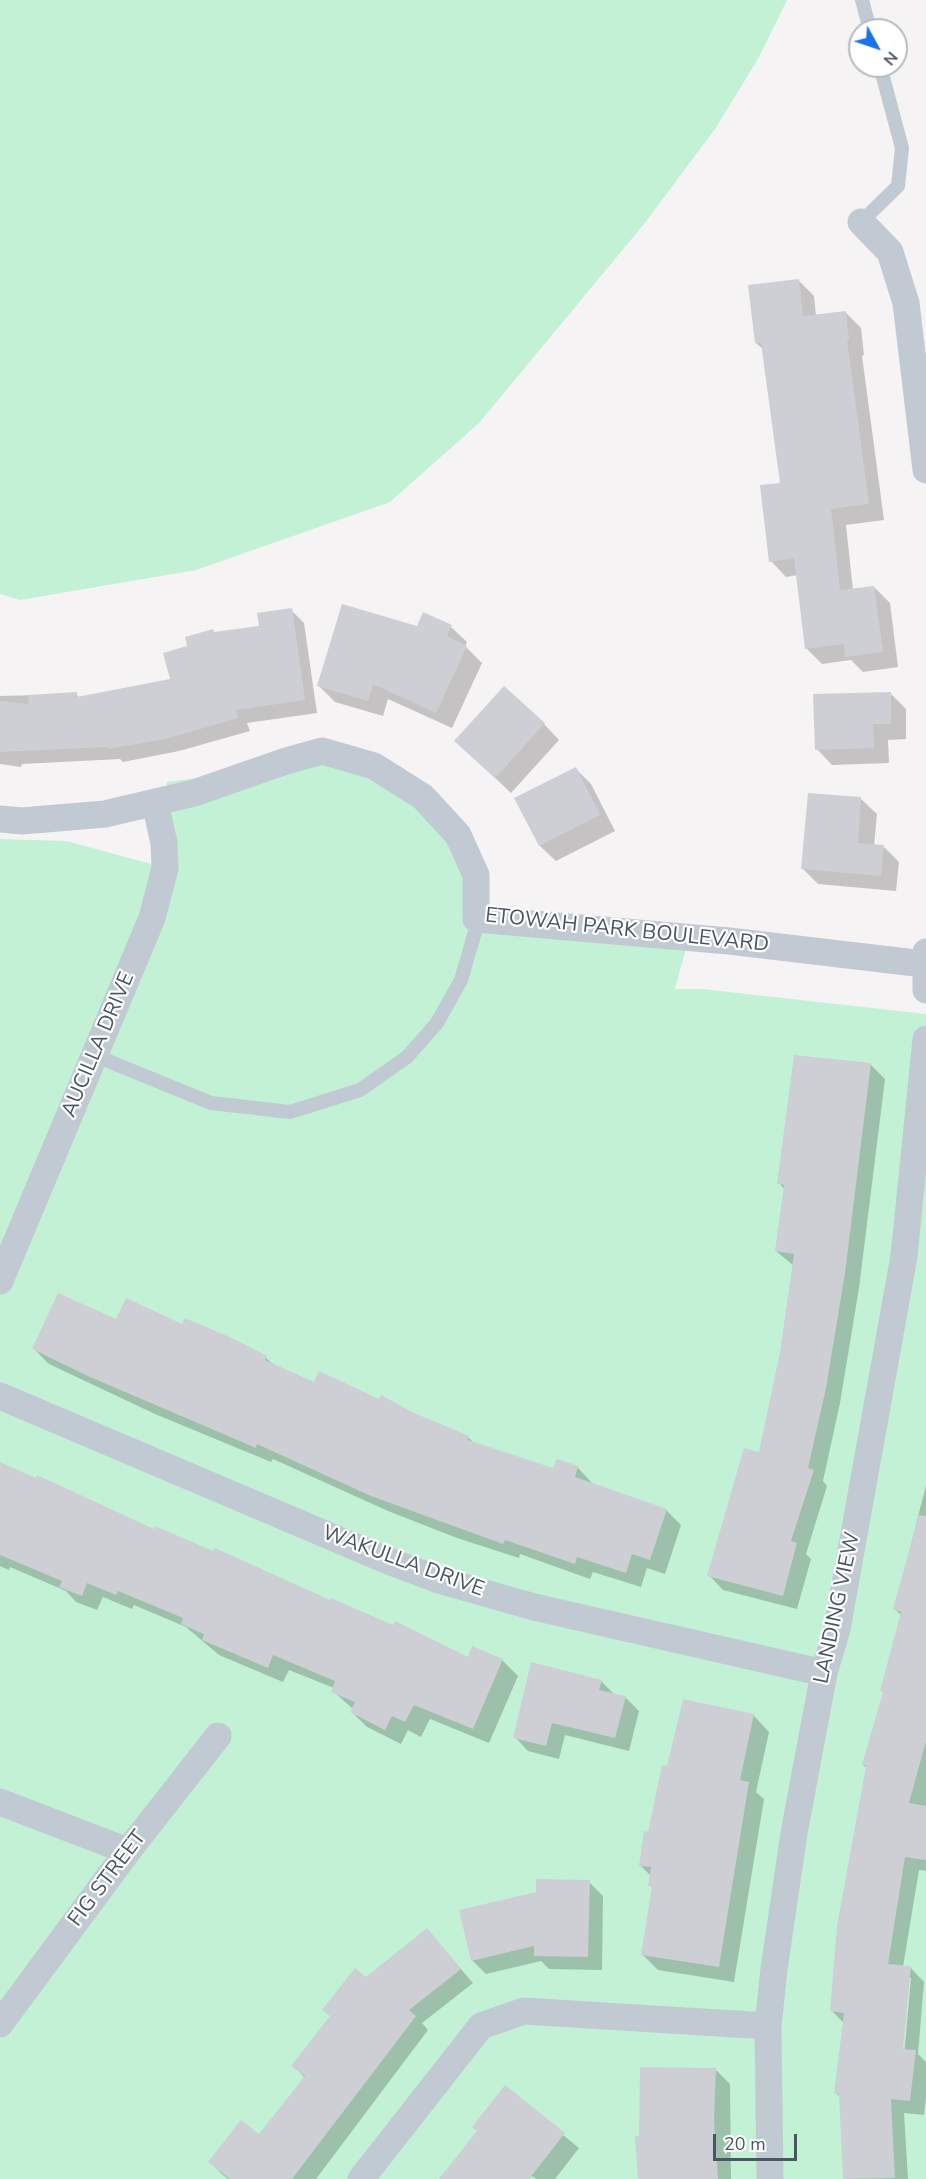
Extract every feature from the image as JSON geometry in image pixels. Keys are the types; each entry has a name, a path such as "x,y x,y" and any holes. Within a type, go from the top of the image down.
{"street":[{"path":"861,222 890,252 906,303 926,470"},
{"name":"ETOWAH PARK BOULEVARD","path":"0,819 22,821 105,814 194,793 285,761 322,752 374,766 423,797 458,835 476,875 476,919 729,941 925,968"},
{"name":"AUCILLA DRIVE","path":"0,1281 152,918 165,868 164,843 155,803"},
{"name":"LANDING VIEW","path":"770,2179 768,2026 793,1844 824,1673 837,1629 904,1256 926,1039"},
{"name":"WAKULLA DRIVE","path":"0,1396 386,1560 439,1580 534,1607 824,1673"},
{"name":"FIG STREET","path":"0,2024 128,1851 218,1736"},
{"path":"0,1802 128,1851"},
{"path":"361,2179 481,2026 524,2011 768,2026"}],"lane":[{"path":"862,0 867,18"},
{"path":"861,222 898,186 902,148 883,78"},
{"path":"96,1056 212,1103 290,1112 360,1090 407,1057 437,1023 461,981 475,932 476,919"}],"green space":[{"path":"0,0 787,0 758,59 715,129 644,224 479,423 390,502 196,570 20,600 0,594"},
{"path":"364,756 440,805 485,917 686,948 675,989 702,989 926,1014 926,2179 0,2179 0,839 66,841 159,866 167,782"}],"building":[{"path":"799,279 803,316 846,311 849,340 847,340 869,504 831,509 840,590 874,586 883,652 845,657 844,644 805,649 794,558 769,562 760,485 780,483 761,343 755,343 748,285"},
{"path":"342,604 417,626 423,612 452,625 447,636 467,646 436,713 373,684 368,701 317,686"},
{"path":"292,608 305,700 236,710 238,718 165,739 108,749 108,747 0,752 0,701 29,704 28,695 77,692 77,697 170,679 163,653 187,646 185,637 213,629 214,632 259,626 257,613"},
{"path":"504,686 545,723 495,778 454,741"},
{"path":"891,692 891,724 873,724 874,748 815,750 813,694"},
{"path":"576,767 600,815 539,846 514,798"},
{"path":"808,793 861,797 858,843 884,845 881,876 801,869"},
{"path":"794,1055 871,1063 845,1273 826,1388 808,1468 814,1470 791,1541 797,1543 783,1596 707,1576 744,1448 759,1452 780,1352 794,1254 775,1251 784,1185 777,1184"},
{"path":"58,1293 116,1319 126,1298 182,1324 185,1318 234,1339 267,1356 265,1360 314,1382 319,1371 379,1399 381,1395 412,1412 469,1436 468,1440 553,1468 557,1459 578,1466 575,1477 667,1509 650,1560 632,1554 626,1573 577,1557 575,1564 505,1540 503,1544 371,1496 257,1444 256,1448 90,1377 32,1349"},
{"path":"0,1462 36,1478 37,1475 154,1529 155,1526 213,1551 215,1548 330,1600 331,1598 393,1625 395,1621 468,1657 472,1646 503,1659 473,1729 414,1705 405,1722 392,1716 385,1730 350,1712 355,1702 331,1692 335,1681 273,1655 268,1668 202,1640 204,1634 181,1624 183,1618 118,1591 116,1595 87,1583 82,1596 59,1587 62,1581 0,1555"},
{"path":"919,1515 926,1516 926,1741 909,1803 926,1806 926,1860 905,1857 888,1964 911,1966 903,2049 916,2050 910,2101 891,2099 895,2178 843,2179 839,2094 834,2093 844,2013 830,2011 837,1926 866,1766 862,1765 883,1692 880,1691 901,1612 893,1609"},
{"path":"531,1662 602,1680 599,1690 626,1696 615,1738 552,1723 546,1746 513,1738"},
{"path":"683,1699 754,1714 740,1780 749,1782 719,1967 641,1955 652,1886 648,1886 651,1867 639,1866 644,1831 648,1832 662,1765 667,1766"},
{"path":"536,1879 590,1880 588,1957 534,1956 534,1946 471,1961 459,1910 536,1892"},
{"path":"427,1928 461,1969 409,2010 416,2016 292,2179 230,2179 208,2162 241,2120 259,2134 305,2076 291,2066 330,2016 322,2010 355,1968 366,1977"},
{"path":"640,2067 716,2068 714,2120 718,2179 638,2179 635,2136 639,2136"},
{"path":"505,2085 565,2133 529,2179 439,2179 477,2131 472,2127"}]}
